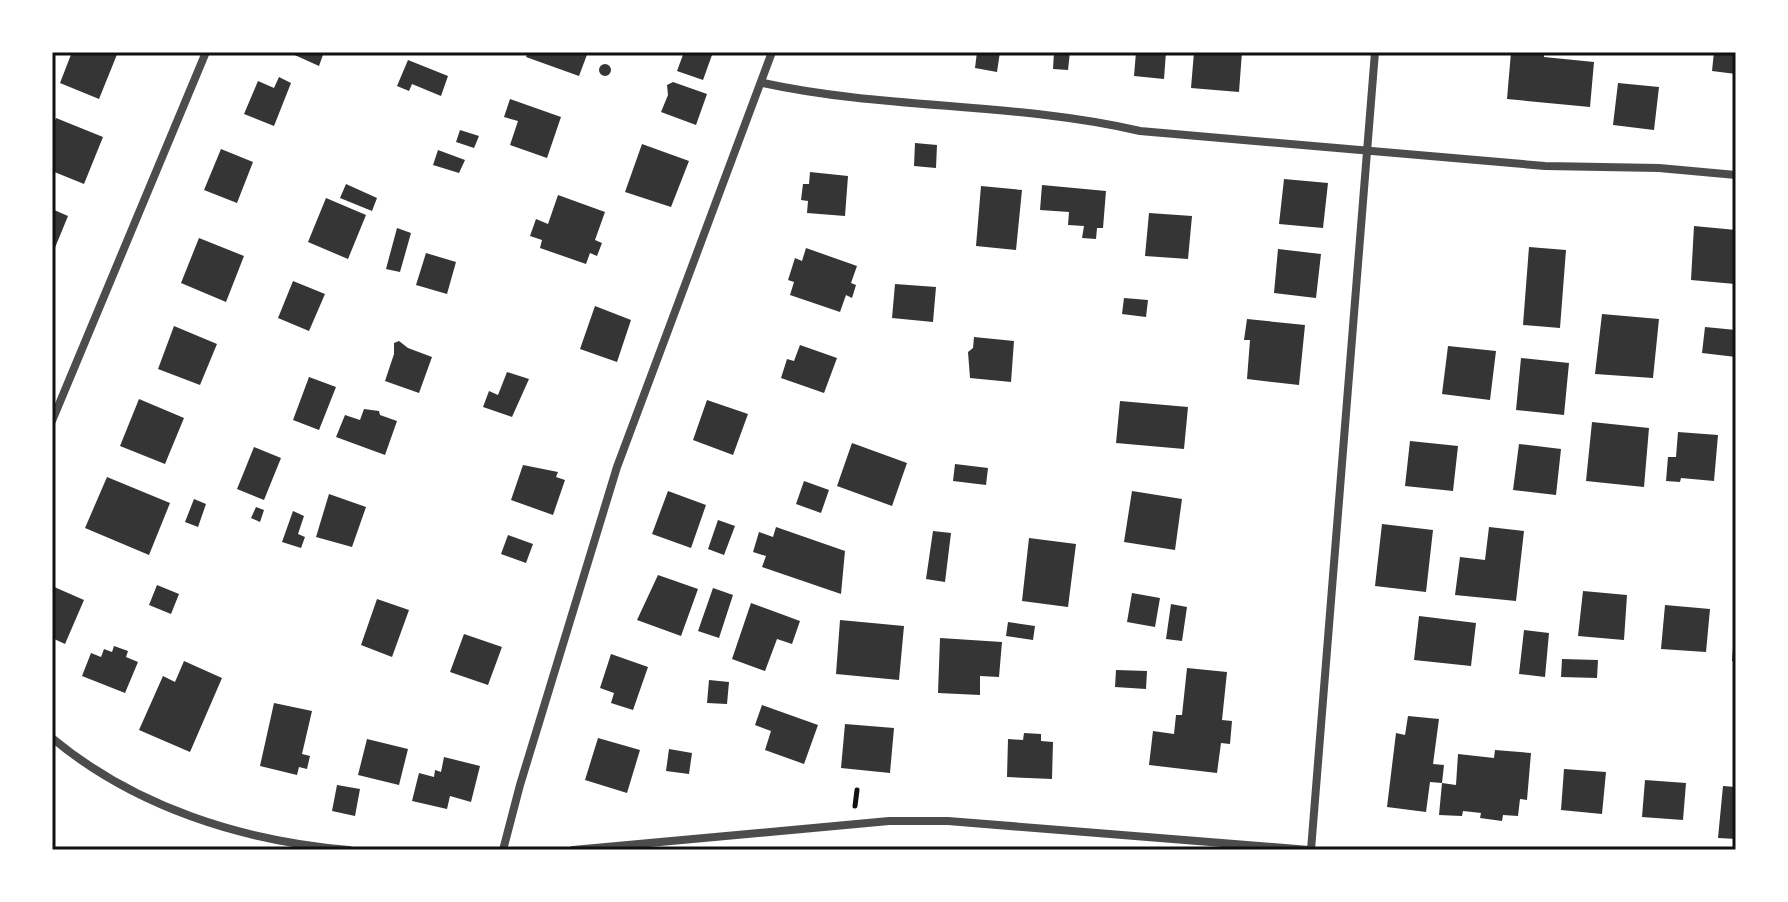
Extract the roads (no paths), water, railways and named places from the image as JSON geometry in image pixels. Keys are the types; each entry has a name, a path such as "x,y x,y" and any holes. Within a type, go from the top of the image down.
{"street":[{"path":"52,421 206,52"},
{"path":"503,850 524,770 617,467 763,83 772,52"},
{"path":"573,850 889,821 1007,823 1061,832 1310,850 1375,52"},
{"path":"763,83 867,101 1084,118 1140,131 1545,166 1659,168 1736,175"},
{"path":"52,738 104,775 146,799 205,822 298,846 349,850"}]}
